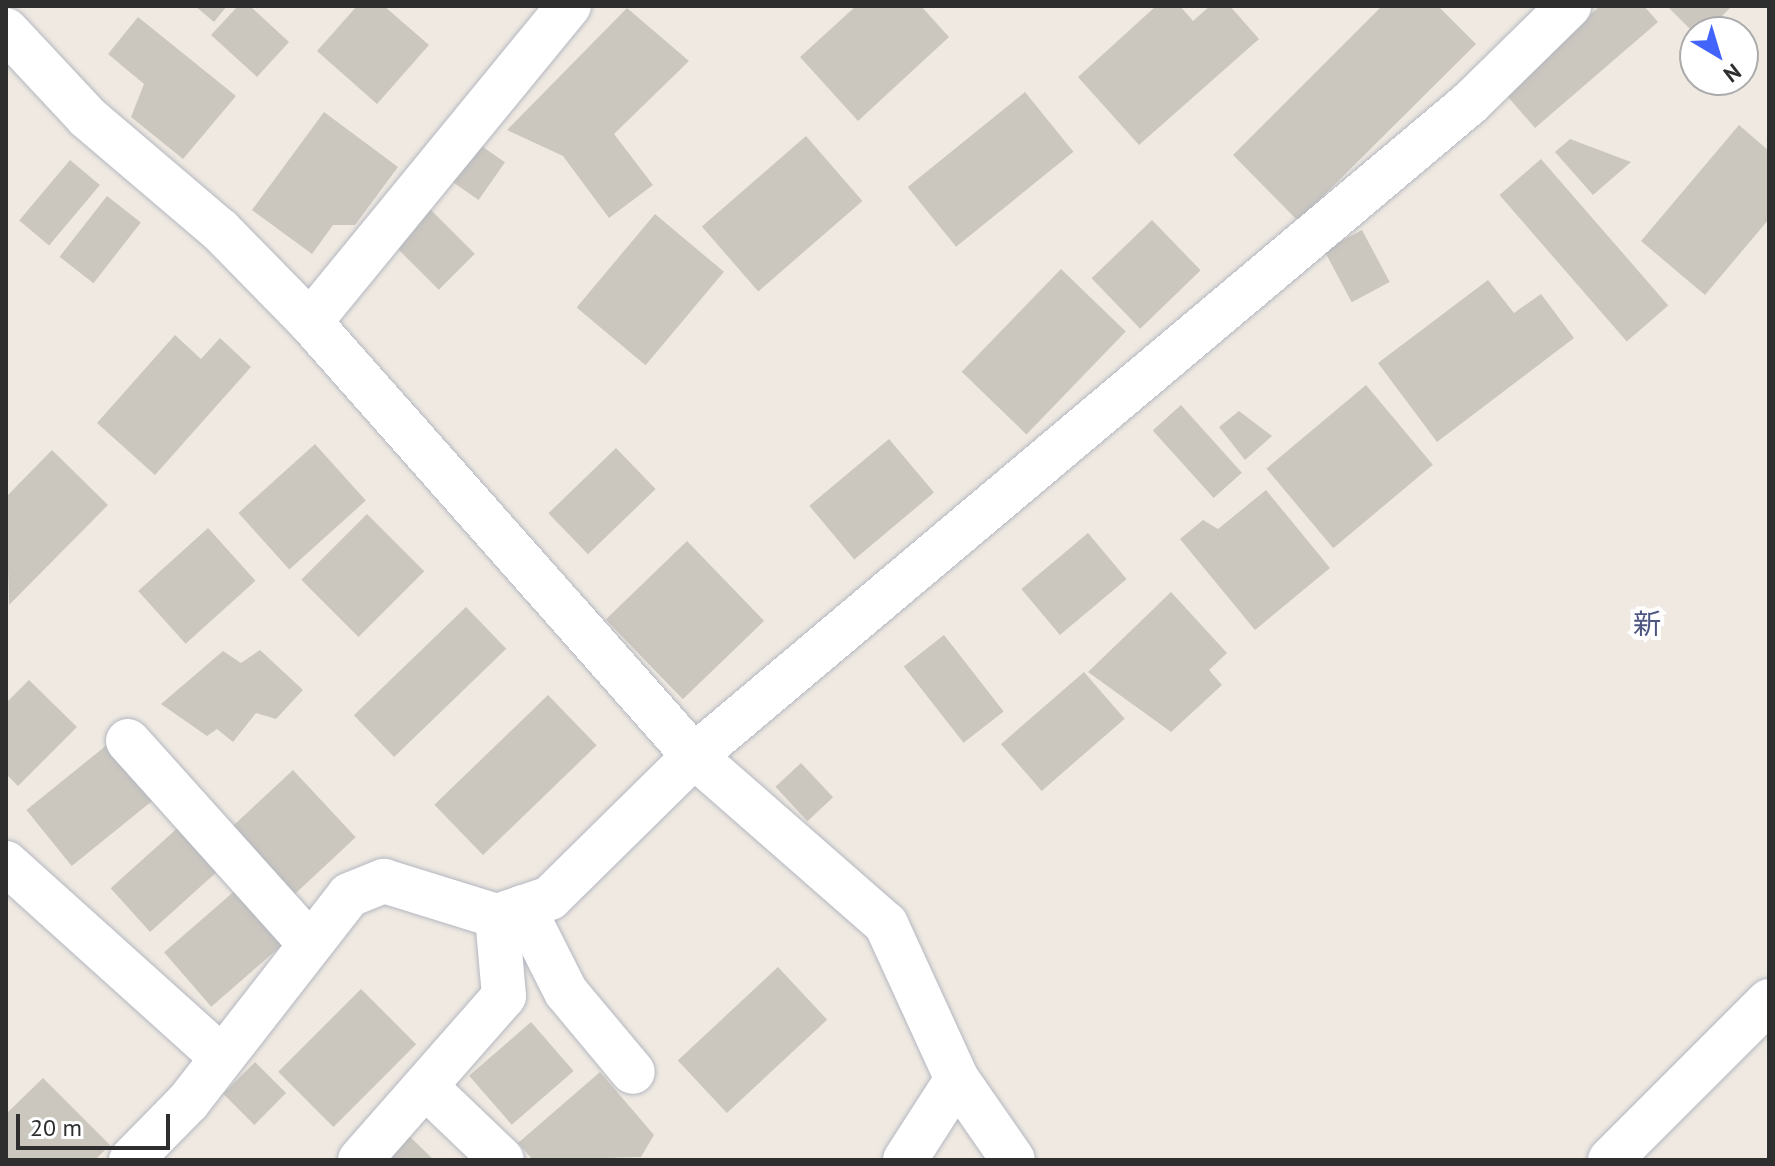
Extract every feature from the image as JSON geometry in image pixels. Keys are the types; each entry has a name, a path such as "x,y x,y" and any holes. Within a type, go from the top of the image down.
{"street":[{"path":"310,322 569,6"},
{"path":"131,1160 188,1102 219,1055 349,895 384,881 510,912 550,898 694,756 1470,103 1569,6"},
{"path":"6,30 87,117 220,230 310,322 694,756 886,924 957,1079 1013,1160"},
{"path":"128,741 309,943"},
{"path":"6,863 219,1055"},
{"path":"510,912 566,992 633,1072"},
{"path":"360,1160 504,996 510,912"},
{"path":"1610,1160 1768,1004"},
{"path":"905,1160 957,1079"},
{"path":"426,1087 502,1160"}],"building":[{"path":"195,6 227,6 214,22"},
{"path":"238,6 250,6 289,42 257,77 211,35"},
{"path":"357,6 384,6 429,45 377,104 317,51"},
{"path":"856,6 921,6 949,37 858,121 800,57"},
{"path":"1156,6 1180,6 1193,21 1210,6 1230,6 1259,39 1139,145 1078,77"},
{"path":"1382,6 1438,6 1476,44 1298,221 1233,155"},
{"path":"1600,6 1644,6 1658,22 1535,128 1502,90"},
{"path":"1667,6 1732,6 1722,16 1679,18"},
{"path":"627,8 689,61 614,134 653,185 609,218 563,156 507,130"},
{"path":"138,17 236,96 183,159 131,117 144,84 108,54"},
{"path":"1025,92 1073,152 956,247 908,187"},
{"path":"324,112 398,167 355,225 333,225 312,254 252,210"},
{"path":"1739,125 1769,151 1769,219 1705,295 1641,241"},
{"path":"806,136 862,201 758,291 702,227"},
{"path":"1570,139 1631,162 1593,195 1555,152"},
{"path":"473,140 505,162 479,200 447,178"},
{"path":"1541,159 1668,305 1627,341 1499,195"},
{"path":"70,160 100,185 49,246 19,221"},
{"path":"107,196 141,222 93,283 60,257"},
{"path":"426,205 475,254 439,290 390,241"},
{"path":"655,214 724,272 646,365 577,307"},
{"path":"1152,220 1201,270 1140,329 1092,278"},
{"path":"1362,230 1390,282 1352,302 1324,250"},
{"path":"1061,269 1126,332 1026,434 962,372"},
{"path":"1488,280 1514,313 1541,294 1574,338 1437,442 1378,363"},
{"path":"175,335 201,359 220,338 251,367 155,475 97,423"},
{"path":"1366,385 1433,465 1333,548 1266,469"},
{"path":"1181,405 1242,473 1214,498 1153,430"},
{"path":"1239,411 1272,436 1245,460 1219,427"},
{"path":"889,439 934,493 854,559 809,506"},
{"path":"315,444 366,500 289,569 238,513"},
{"path":"616,448 656,489 588,554 548,513"},
{"path":"52,450 108,505 9,605 6,497"},
{"path":"1266,490 1330,568 1255,630 1180,539 1203,520 1218,529"},
{"path":"367,514 424,571 359,637 301,580"},
{"path":"208,528 256,581 186,644 138,591"},
{"path":"1088,533 1127,579 1060,635 1021,589"},
{"path":"687,541 764,621 683,699 606,619"},
{"path":"1171,592 1227,653 1209,670 1222,685 1171,732 1088,672"},
{"path":"466,607 506,649 394,757 354,715"},
{"path":"944,635 1004,711 964,743 904,666"},
{"path":"260,650 303,690 276,719 256,713 233,742 217,729 207,736 161,704 223,651 241,663"},
{"path":"1084,672 1125,719 1042,791 1001,744"},
{"path":"29,680 77,727 18,786 6,774 6,703"},
{"path":"548,695 597,745 483,855 434,805"},
{"path":"108,744 153,800 72,866 26,810"},
{"path":"801,763 833,797 807,821 775,787"},
{"path":"293,770 356,837 292,897 229,829"},
{"path":"182,824 221,868 150,932 111,888"},
{"path":"238,888 285,942 211,1007 164,952"},
{"path":"778,967 827,1020 727,1113 678,1060"},
{"path":"361,989 416,1044 333,1127 278,1072"},
{"path":"531,1022 574,1071 512,1125 469,1076"},
{"path":"255,1062 286,1093 254,1125 223,1094"},
{"path":"600,1072 654,1135 641,1157 533,1160 518,1143"},
{"path":"43,1078 110,1145 95,1160 6,1160 6,1114"},
{"path":"406,1133 434,1160 380,1160"}],"district":[{"name":"新","path":"1647,624"}]}
